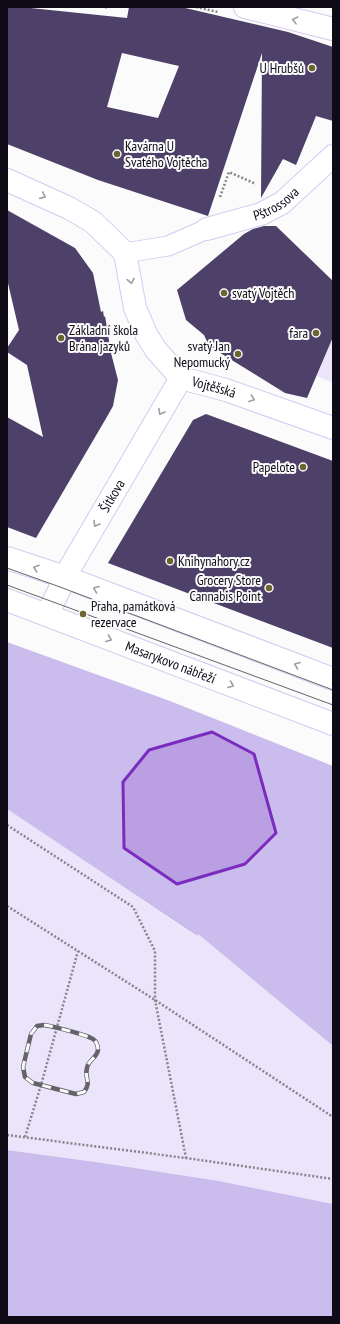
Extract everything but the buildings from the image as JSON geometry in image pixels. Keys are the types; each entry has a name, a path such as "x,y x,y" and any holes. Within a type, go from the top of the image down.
{"street":[{"path":"245,7 333,29"},
{"name":"Pštrossova","path":"207,229 261,214 282,203 333,156"},
{"path":"7,180 69,208 93,222 125,253"},
{"name":"Vojtěšská","path":"125,253 136,308 146,334 156,350 181,378 226,390 333,428"},
{"name":"Šítkova","path":"47,615 65,577 181,378"},
{"path":"7,558 65,577 333,679"},
{"name":"Masarykovo nábřeží","path":"7,600 333,724"}],"lane":[{"path":"125,253 168,246 207,229"}],"path":[{"path":"219,201 228,172 261,186"},
{"path":"7,825 134,907 155,951 155,1000 186,1158"},
{"path":"7,906 155,1000 333,1118"},
{"path":"25,1137 78,951"},
{"path":"7,1135 333,1179"}],"highlighted area":[{"path":"212,732 254,754 276,833 245,864 177,884 124,848 123,782 149,750"}],"shaded area":[{"path":"333,337 333,383 317,376"},
{"path":"7,642 170,701 333,766 333,1046 198,934 197,936 7,809"},
{"path":"7,809 196,936 198,934 333,1046 333,1204 219,1181 7,1150"},
{"path":"7,1150 219,1181 333,1204 333,1317 7,1317"}],"tram line":[{"path":"7,568 333,690"},
{"path":"7,585 333,705"}],"railway":[{"path":"44,1025 84,1035 96,1042 98,1050 88,1065 86,1071 88,1083 84,1092 76,1094 72,1093 33,1083 25,1077 23,1067 31,1034 37,1026 44,1025"}],"place":[{"name":"U Hrubšů","path":"312,68"},
{"name":"Kavárna U Svatého Vojtěcha","path":"117,154"},
{"name":"svatý Vojtěch","path":"224,293"},
{"name":"fara","path":"316,333"},
{"name":"Základní škola Brána jazyků","path":"61,338"},
{"name":"svatý Jan Nepomucký","path":"238,354"},
{"name":"Papelote","path":"303,467"},
{"name":"Knihynahory.cz","path":"170,561"},
{"name":"Grocery Store Cannabis Point","path":"269,588"},
{"name":"Praha, památková rezervace","path":"83,614"}]}
